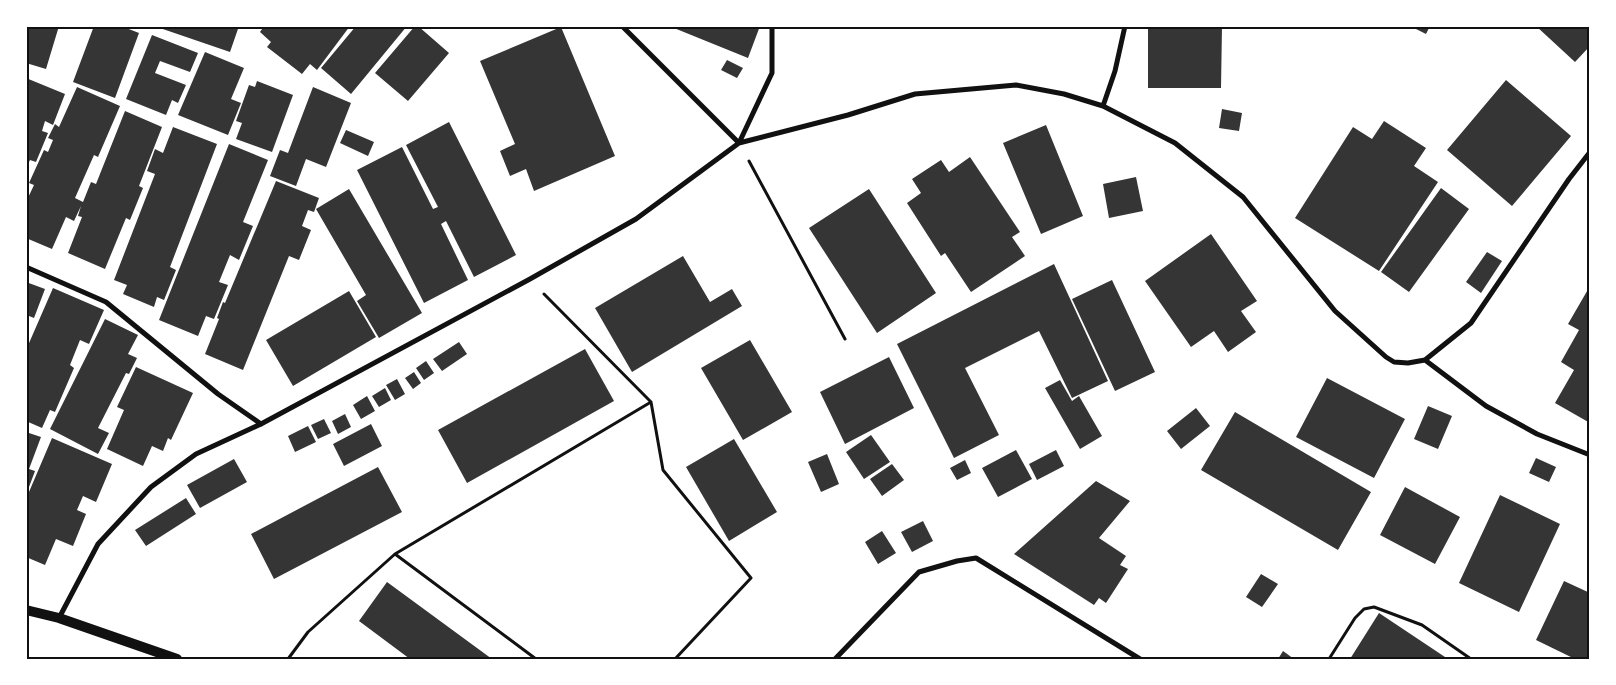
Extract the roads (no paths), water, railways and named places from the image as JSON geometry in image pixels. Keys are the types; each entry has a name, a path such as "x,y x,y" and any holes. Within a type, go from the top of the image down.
{"main road":[{"path":"26,610 59,618 176,659"}],"street":[{"path":"622,26 739,143"},
{"path":"739,143 772,73 772,26"},
{"path":"1103,106 1115,71 1125,26"},
{"path":"59,618 98,544 152,487 196,454 261,424 530,280 636,219 739,143 848,115 915,94 1016,85 1064,94 1103,106 1175,143 1243,197 1335,311 1386,357 1394,362 1408,363 1425,360 1471,323 1569,179 1590,152"},
{"path":"26,267 106,302 218,394 261,424"},
{"path":"1425,360 1486,406 1537,434 1590,455"},
{"path":"835,659 919,572 957,560 976,558 1140,659"}]}
